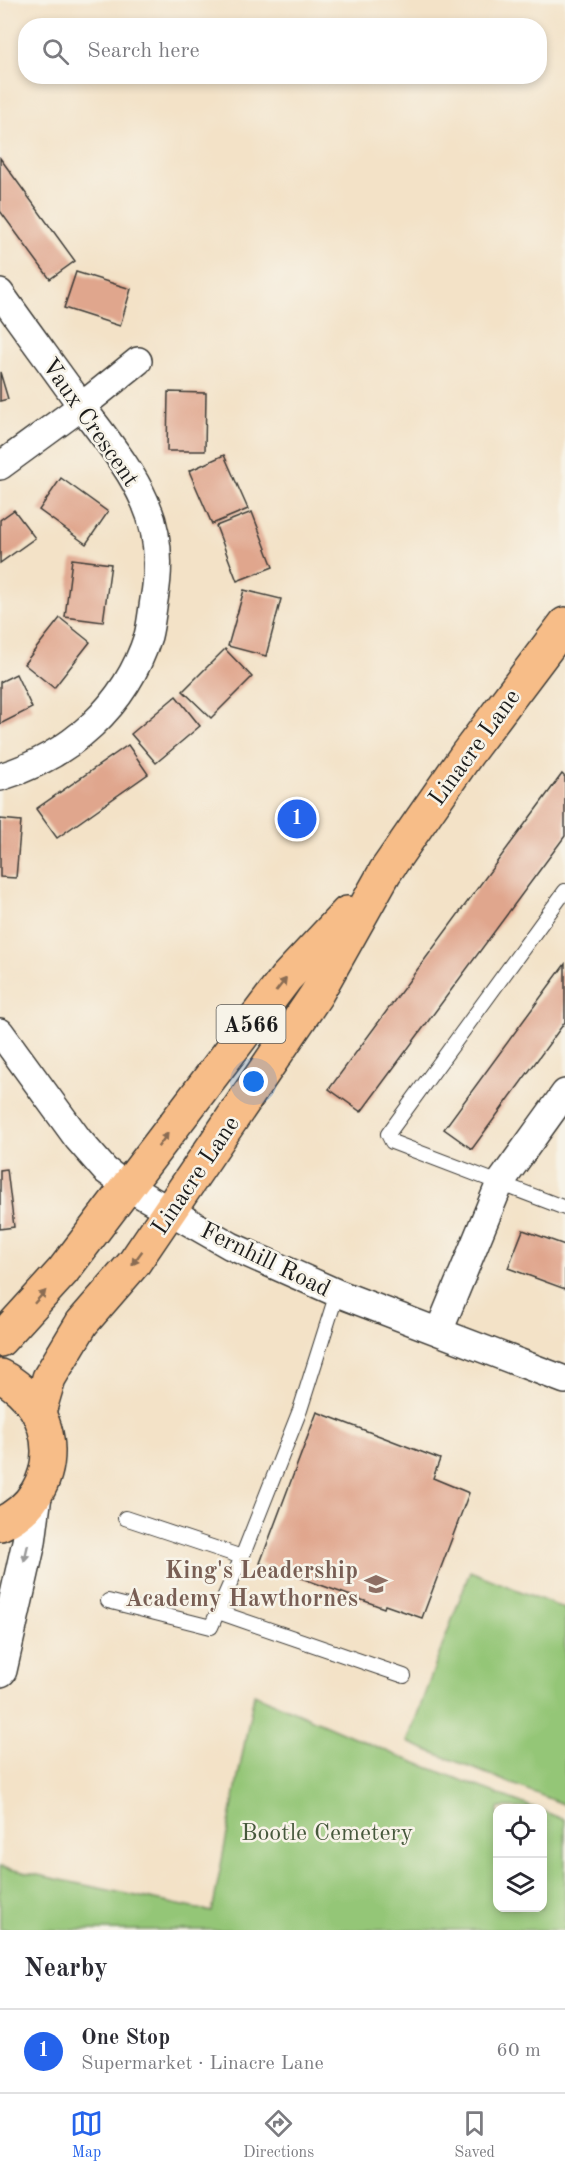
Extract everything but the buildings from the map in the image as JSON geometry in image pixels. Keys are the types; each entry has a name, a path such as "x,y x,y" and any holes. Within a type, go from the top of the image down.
{"main road":[{"name":"Linacre Lane","path":"39,1412 49,1378 82,1323 134,1263 171,1210 316,995 385,872 467,754 565,624"},
{"name":"Linacre Lane","path":"0,1340 63,1271 286,978 385,872"},
{"path":"0,1376 12,1382 27,1395 39,1412 47,1432 49,1454 43,1479 35,1495 22,1510 0,1524"}],"street":[{"name":"Vaux Crescent","path":"0,293 129,471 146,504 156,536 158,577 149,634 134,669 121,691 84,733 42,762 0,777"},
{"path":"0,466 138,362"},
{"name":"Fernhill Road","path":"0,1032 78,1139 105,1170 128,1187 231,1246 337,1293 565,1380"},
{"path":"439,1331 500,1183 565,1093"},
{"path":"0,1670 29,1542 35,1495"}],"lane":[{"path":"565,891 388,1134 392,1142 565,1208"},
{"path":"108,1601 211,1627 242,1557 300,1410 337,1293"},
{"path":"125,1518 242,1557"},
{"path":"218,1612 404,1676"}],"green space":[{"path":"470,1571 565,1609 565,1805 407,1742"},
{"name":"Bootle Cemetery","path":"254,1694 398,1756 524,1804 493,1804 493,1912 547,1912 547,1813 565,1820 565,1930 0,1930 0,1867 212,1912"}],"place":[{"name":"One Stop","path":"297,819"},
{"name":"King's Leadership Academy Hawthornes","path":"376,1584"}]}
